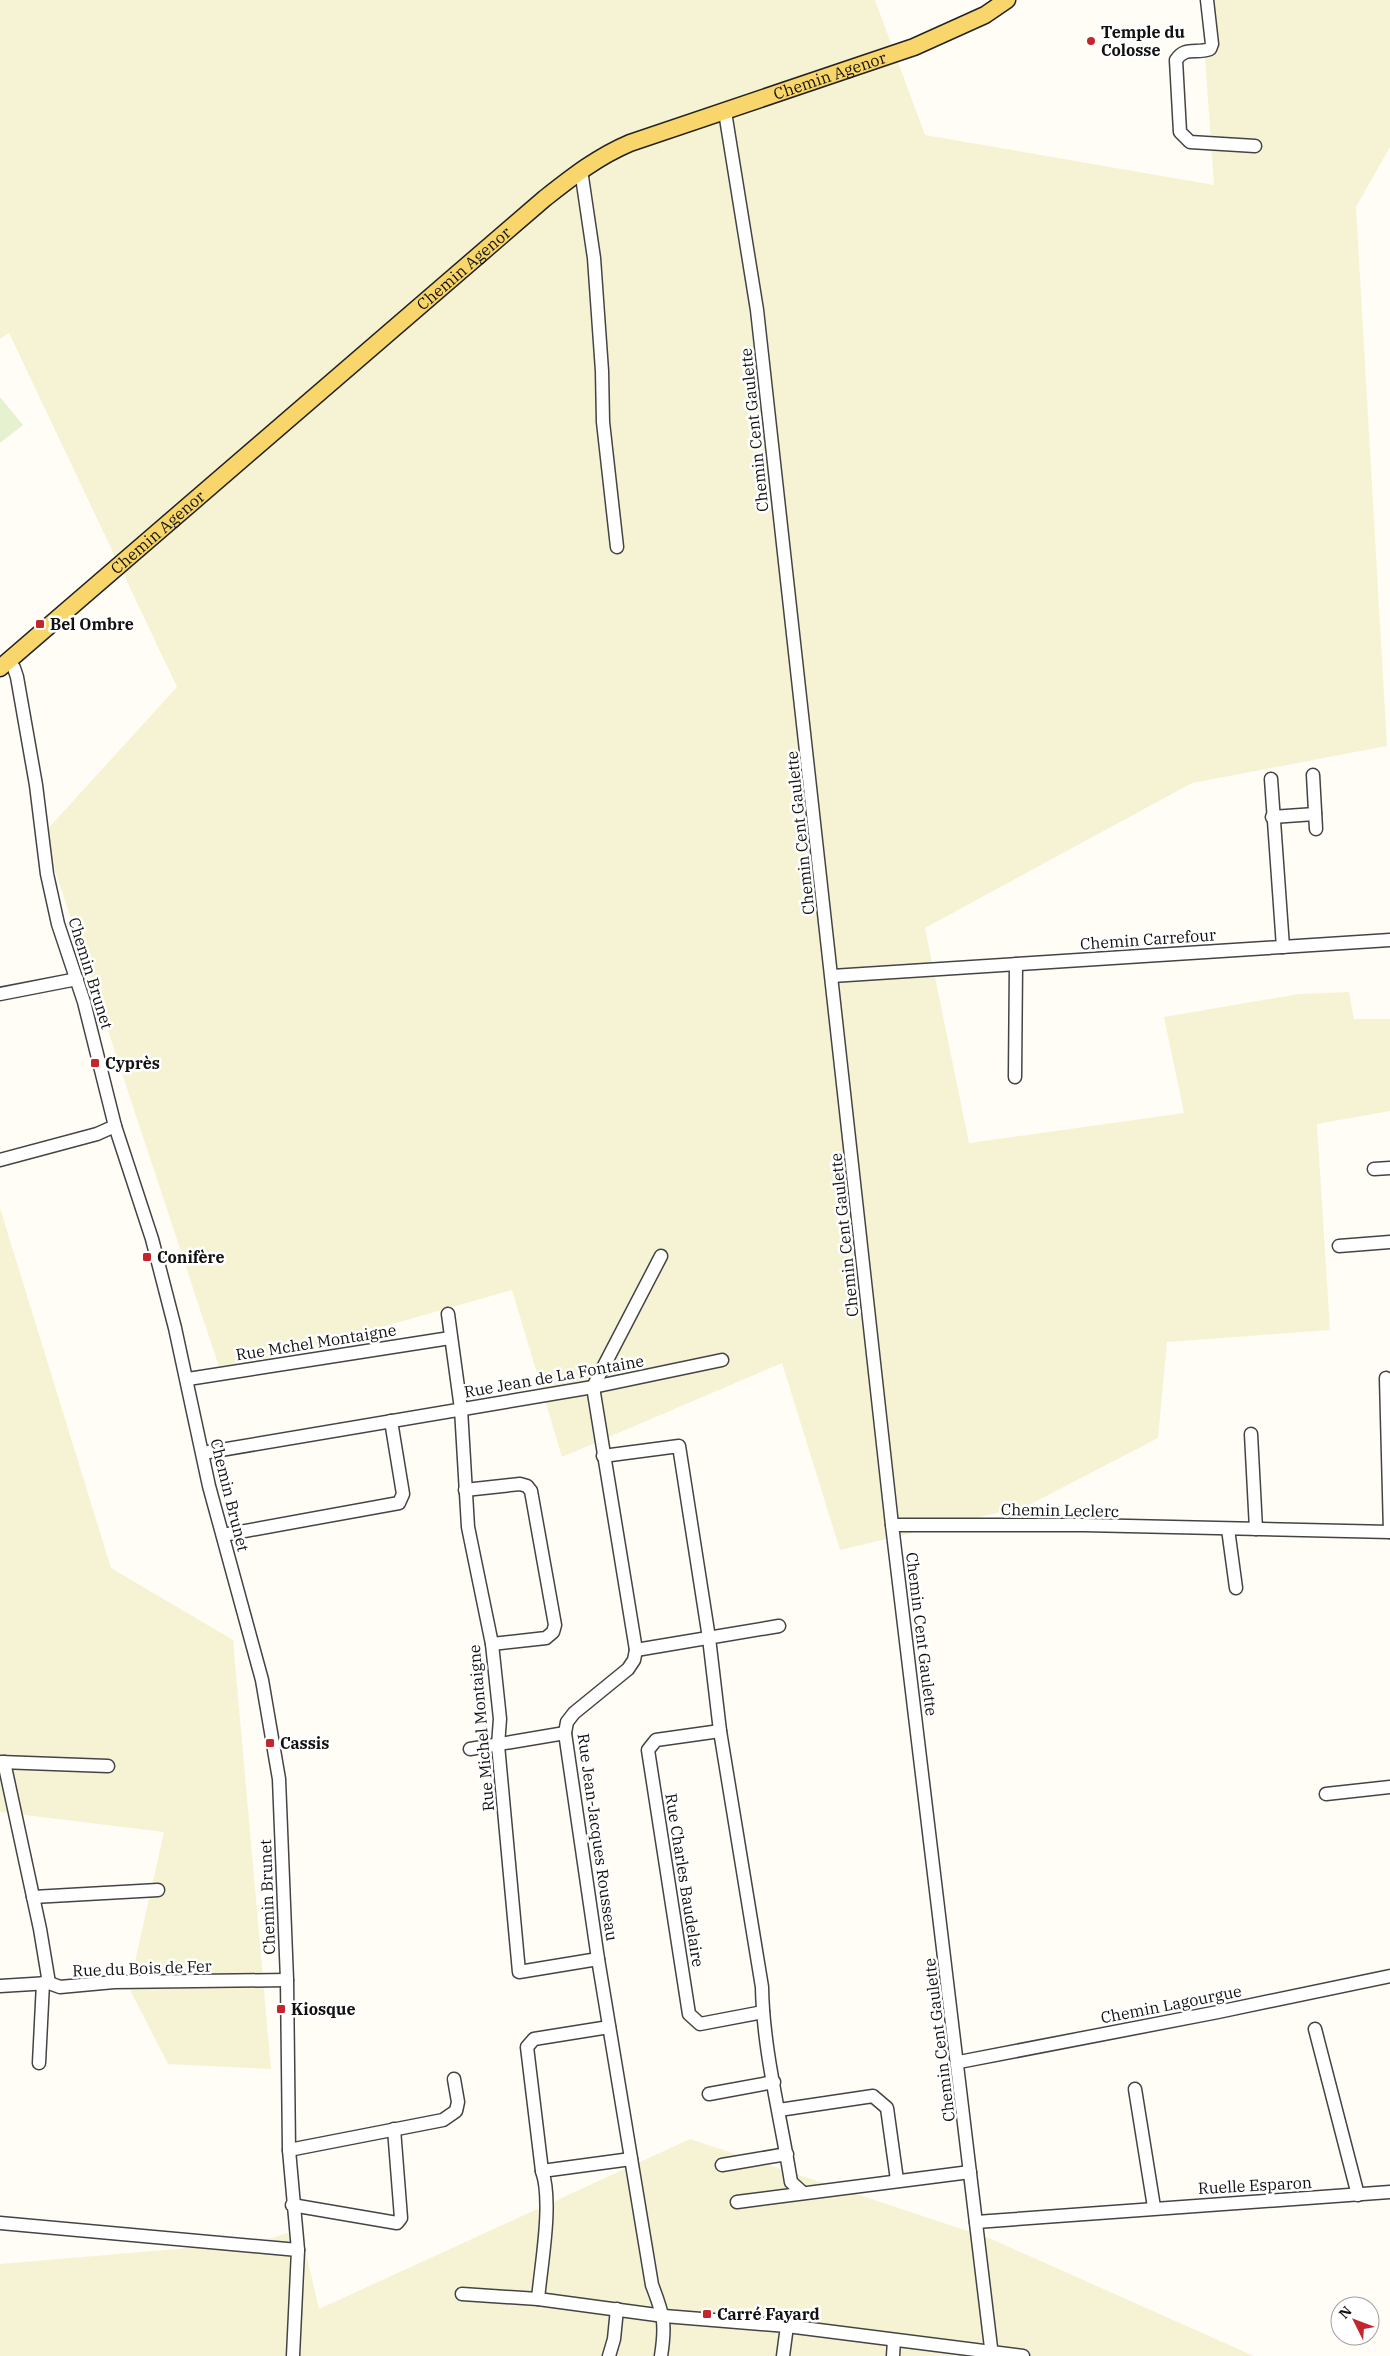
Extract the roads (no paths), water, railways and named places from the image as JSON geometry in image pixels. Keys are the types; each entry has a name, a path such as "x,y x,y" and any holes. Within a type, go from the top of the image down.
{"main road":[{"name":"Chemin Agenor","path":"4,665 544,199 608,152 914,47 984,15 1007,0"}],"street":[{"path":"1207,0 1212,44 1210,49 1187,50 1180,54 1176,60 1180,132 1190,142 1255,146"},
{"name":"Chemin Cent Gaulette","path":"725,112 757,310 892,1525 959,2062 992,2354"},
{"path":"581,170 594,258 602,371 603,422 616,547"},
{"name":"Chemin Brunet","path":"4,665 14,668 20,695 36,785 47,874 58,924 77,979 115,1126 152,1239 188,1379 223,1535 262,1680 279,1779 287,1980 289,2150 292,2205 298,2250 292,2356"},
{"path":"1313,775 1316,829"},
{"path":"1271,780 1282,947"},
{"path":"1272,817 1315,814"},
{"name":"Chemin Carrefour","path":"832,976 1390,940"},
{"path":"1014,1076 1016,964"},
{"path":"0,994 77,979"},
{"path":"0,1160 97,1134 115,1126"},
{"path":"1374,1169 1390,1168"},
{"path":"1339,1246 1390,1242"},
{"path":"661,1256 593,1387 636,1650 779,1626"},
{"name":"Rue Michel Montaigne","path":"448,1314 460,1410 468,1527 492,1644 500,1719 498,1745 519,1972 598,1959"},
{"name":"Rue Mchel Montaigne","path":"188,1379 450,1338"},
{"name":"Rue Jean de La Fontaine","path":"203,1452 593,1387 722,1360"},
{"name":"Chemin Leclerc","path":"892,1525 1084,1525 1390,1532 1386,1378"},
{"path":"223,1535 399,1502 403,1494 391,1421"},
{"path":"1251,1434 1256,1529"},
{"path":"603,1456 679,1446 709,1638 720,1730 762,1987 763,2012 774,2082 791,2182 803,2193"},
{"path":"465,1490 520,1484 527,1486 531,1491 555,1625 553,1632 546,1638 492,1644"},
{"path":"1228,1529 1236,1588"},
{"name":"Rue Jean-Jacques Rousseau","path":"636,1650 634,1660 628,1669 574,1713 568,1722 565,1732 598,1959 652,2286 664,2316"},
{"name":"Rue Charles Baudelaire","path":"720,1730 656,1740 648,1750 690,2014 700,2024 763,2012"},
{"path":"470,1749 565,1732"},
{"path":"39,2063 46,1983 33,1897 2,1762 108,1766"},
{"path":"1326,1794 1390,1787"},
{"path":"33,1897 158,1890"},
{"name":"Chemin Lagourgue","path":"959,2062 1218,2012 1390,1976"},
{"name":"Rue du Bois de Fer","path":"0,1986 46,1983 60,1987 114,1982 287,1980"},
{"path":"538,2299 546,2209 546,2183 542,2171 527,2047 534,2039 609,2027"},
{"path":"1315,2029 1358,2195"},
{"path":"289,2150 443,2120 456,2111 458,2102 454,2079"},
{"path":"709,2094 774,2082"},
{"path":"1136,2089 1154,2207"},
{"path":"779,2110 873,2096 887,2108 897,2180"},
{"path":"292,2205 396,2223 402,2218 394,2129"},
{"path":"722,2165 787,2154"},
{"path":"542,2171 631,2159"},
{"path":"737,2202 970,2172"},
{"name":"Ruelle Esparon","path":"976,2222 1154,2207 1390,2192"},
{"path":"0,2223 298,2250"},
{"path":"462,2294 538,2299 664,2316 787,2326 992,2354 1022,2356"},
{"path":"609,2356 614,2339 617,2309"},
{"path":"661,2356 665,2329 664,2316"},
{"path":"783,2356 787,2326"},
{"path":"893,2356 894,2340"}],"place":[{"name":"Temple du Colosse","path":"1091,41"},
{"name":"Bel Ombre","path":"40,624"},
{"name":"Cyprès","path":"95,1063"},
{"name":"Conifère","path":"147,1257"},
{"name":"Cassis","path":"270,1743"},
{"name":"Kiosque","path":"281,2009"},
{"name":"Carré Fayard","path":"707,2314"}]}
